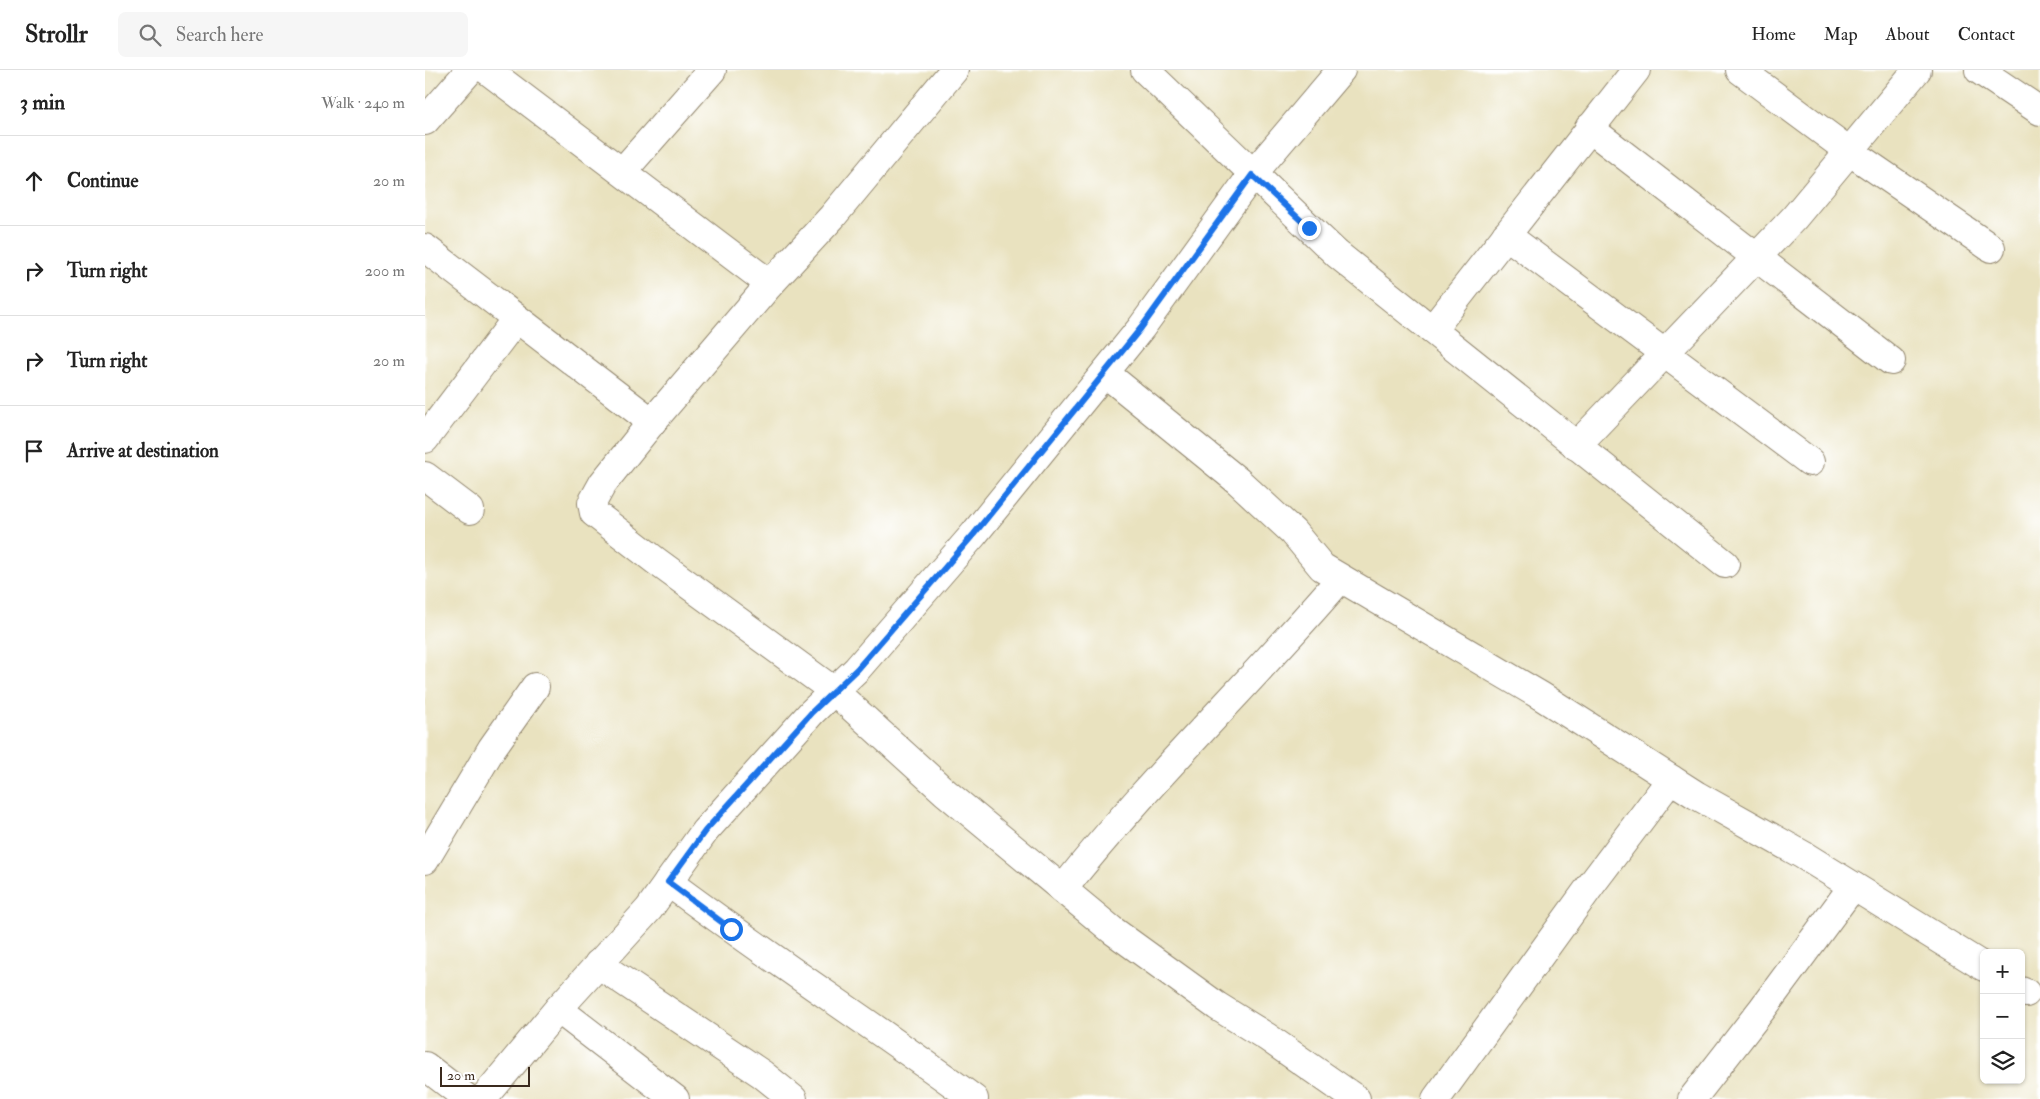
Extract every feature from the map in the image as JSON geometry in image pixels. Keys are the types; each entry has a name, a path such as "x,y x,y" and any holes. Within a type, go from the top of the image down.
{"street":[{"path":"425,121 470,70"},
{"path":"487,70 770,284"},
{"path":"623,171 712,70"},
{"path":"954,70 833,216 770,284 652,422 603,483 591,504 594,513 656,561 834,691 945,792 1112,930 1154,962 1356,1099"},
{"path":"1145,70 1252,175 1337,254 1725,564"},
{"path":"483,1099 558,1009 649,909 705,831 900,621 1105,373 1153,312 1252,175 1341,70"},
{"path":"1431,330 1636,70"},
{"path":"1740,70 1849,151 1991,248"},
{"path":"1576,446 1793,218 1917,70"},
{"path":"1979,70 2040,111"},
{"path":"1589,128 1891,361"},
{"path":"1506,235 1666,352 1810,462"},
{"path":"425,248 652,422"},
{"path":"425,439 516,319"},
{"path":"1105,373 1239,481 1293,532 1322,567 1541,696 1671,779 1853,886 1980,965"},
{"path":"425,476 470,510"},
{"path":"1063,889 1101,840 1280,649 1341,579"},
{"path":"425,860 492,748 535,687"},
{"path":"1436,1099 1671,779"},
{"path":"668,882 747,941 892,1039 974,1099"},
{"path":"1692,1099 1763,1008 1853,886"},
{"path":"598,964 762,1074 793,1099"},
{"path":"558,1009 675,1099"},
{"path":"425,1066 468,1099"}],"route":[{"path":"731,929 668,882 705,831 812,712 857,669 974,534 1141,328 1252,175 1309,228"}]}
